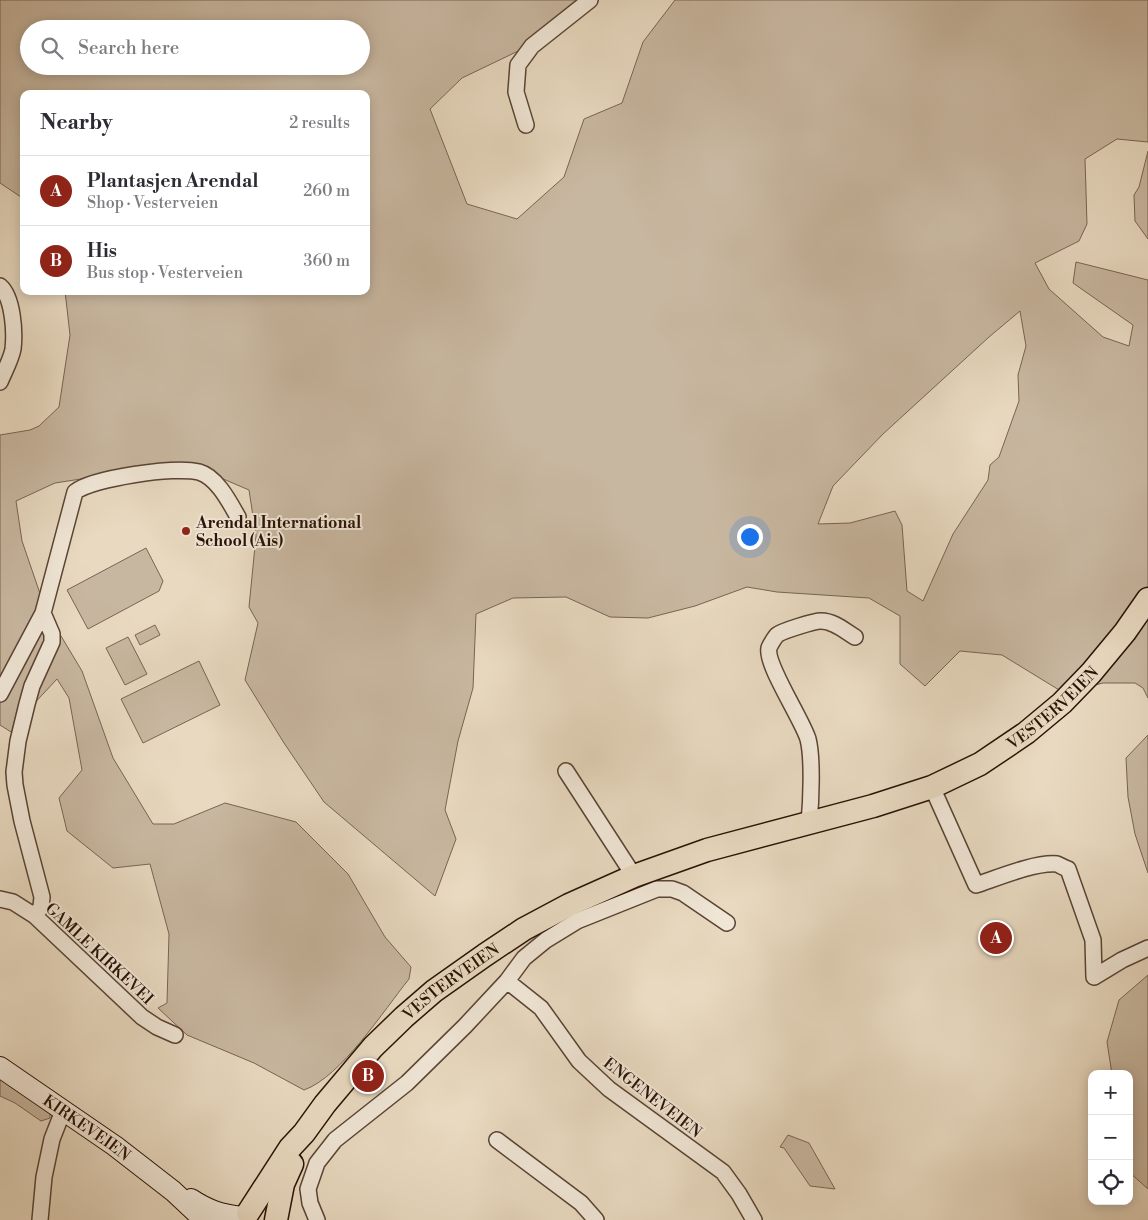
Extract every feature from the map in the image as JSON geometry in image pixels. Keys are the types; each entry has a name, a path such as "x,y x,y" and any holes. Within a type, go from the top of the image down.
{"main road":[{"name":"VESTERVEIEN","path":"243,1217 290,1148 373,1047 434,990 524,929 569,905 634,876 707,850 873,806 932,787 980,764 1026,734 1062,703 1091,673 1148,600"},
{"name":"KIRKEVEIEN","path":"0,1067 115,1146 173,1191 204,1220"},
{"name":"VESTERVEIEN","path":"275,1220 283,1184 304,1133"},
{"name":"KIRKEVEIEN","path":"173,1191 191,1199 206,1209 220,1214 243,1217"},
{"path":"243,1217 261,1212 275,1220"}],"street":[{"path":"526,126 516,92 518,65 532,46 590,0"},
{"path":"0,286 4,289 13,316 13,350 0,382"},
{"path":"0,694 43,613 75,492 82,486 166,470 200,472 214,481 220,488 238,518"},
{"path":"35,916 41,907 42,897 22,821 14,772 18,741 32,686 52,642 52,634 43,613"},
{"path":"809,823 811,772 808,740 769,656 769,647 778,635 805,624 821,621 834,624 855,637"},
{"path":"566,771 634,876"},
{"path":"932,787 976,885 1010,873 1035,867 1058,864 1068,869 1093,940 1094,977 1122,960 1148,948"},
{"path":"317,1220 310,1203 308,1189 317,1164 335,1140 407,1083 466,1026 507,981 524,958 546,940 577,921 657,889 672,889 683,893 726,923"},
{"name":"GAMLE KIRKEVEI","path":"0,899 13,902 35,916 142,1017 157,1027 175,1035"},
{"name":"ENGENEVEIEN","path":"507,981 541,1008 580,1061 609,1089 723,1172 739,1194 754,1220"},
{"path":"40,1220 44,1177 52,1139 64,1111"},
{"path":"497,1140 581,1203 596,1220"}],"shaded area":[{"path":"0,0 587,0 537,42 462,78 430,109 467,204 517,219 564,177 584,119 622,103 643,42 675,0 1148,0 1148,142 1117,139 1085,159 1087,224 1079,241 1035,263 1049,289 1103,337 1129,346 1133,325 1073,283 1076,262 1148,280 1148,698 1143,688 1135,683 1103,683 1064,693 1002,655 960,651 925,686 900,664 900,616 869,598 777,592 747,587 695,606 648,618 610,617 566,597 513,598 476,614 473,688 458,741 445,810 456,839 435,896 324,802 284,743 245,680 258,623 249,607 256,536 249,490 200,469 126,472 55,483 16,501 22,541 46,611 82,671 113,758 153,824 174,824 225,803 296,822 348,874 385,937 411,967 409,979 361,1041 332,1072 318,1083 304,1090 254,1063 187,1035 158,1008 167,1003 169,934 150,864 113,868 67,831 59,798 82,770 69,698 57,679 11,732 0,725 0,435 30,430 39,426 59,407 70,335 65,295 370,295 370,90 20,90 20,196 0,183","holes":["1020,311 1026,346 1018,375 1019,401 999,457 990,465 988,480 953,534 923,601 907,591 902,525 895,511 850,523 818,524 833,486 883,434"]},
{"path":"1148,151 1148,239 1135,221 1134,195 1139,187"},
{"path":"146,548 163,581 159,591 88,629 67,590"},
{"path":"155,625 160,635 140,645 135,635"},
{"path":"128,637 147,674 125,685 106,648"},
{"path":"199,661 220,705 143,743 121,699"},
{"path":"1148,735 1148,873 1135,834 1128,797 1126,758"},
{"path":"1148,975 1148,1189 1133,1176 1133,1070 1111,1070 1107,1042 1119,1000"},
{"path":"0,1075 50,1111 50,1118 41,1121 15,1103 0,1096"},
{"path":"788,1135 809,1143 835,1189 810,1186 784,1148 780,1147"}],"place":[{"name":"Arendal International School (Ais)","path":"186,531"},
{"name":"Plantasjen Arendal","path":"996,938"},
{"name":"His","path":"368,1076"}]}
